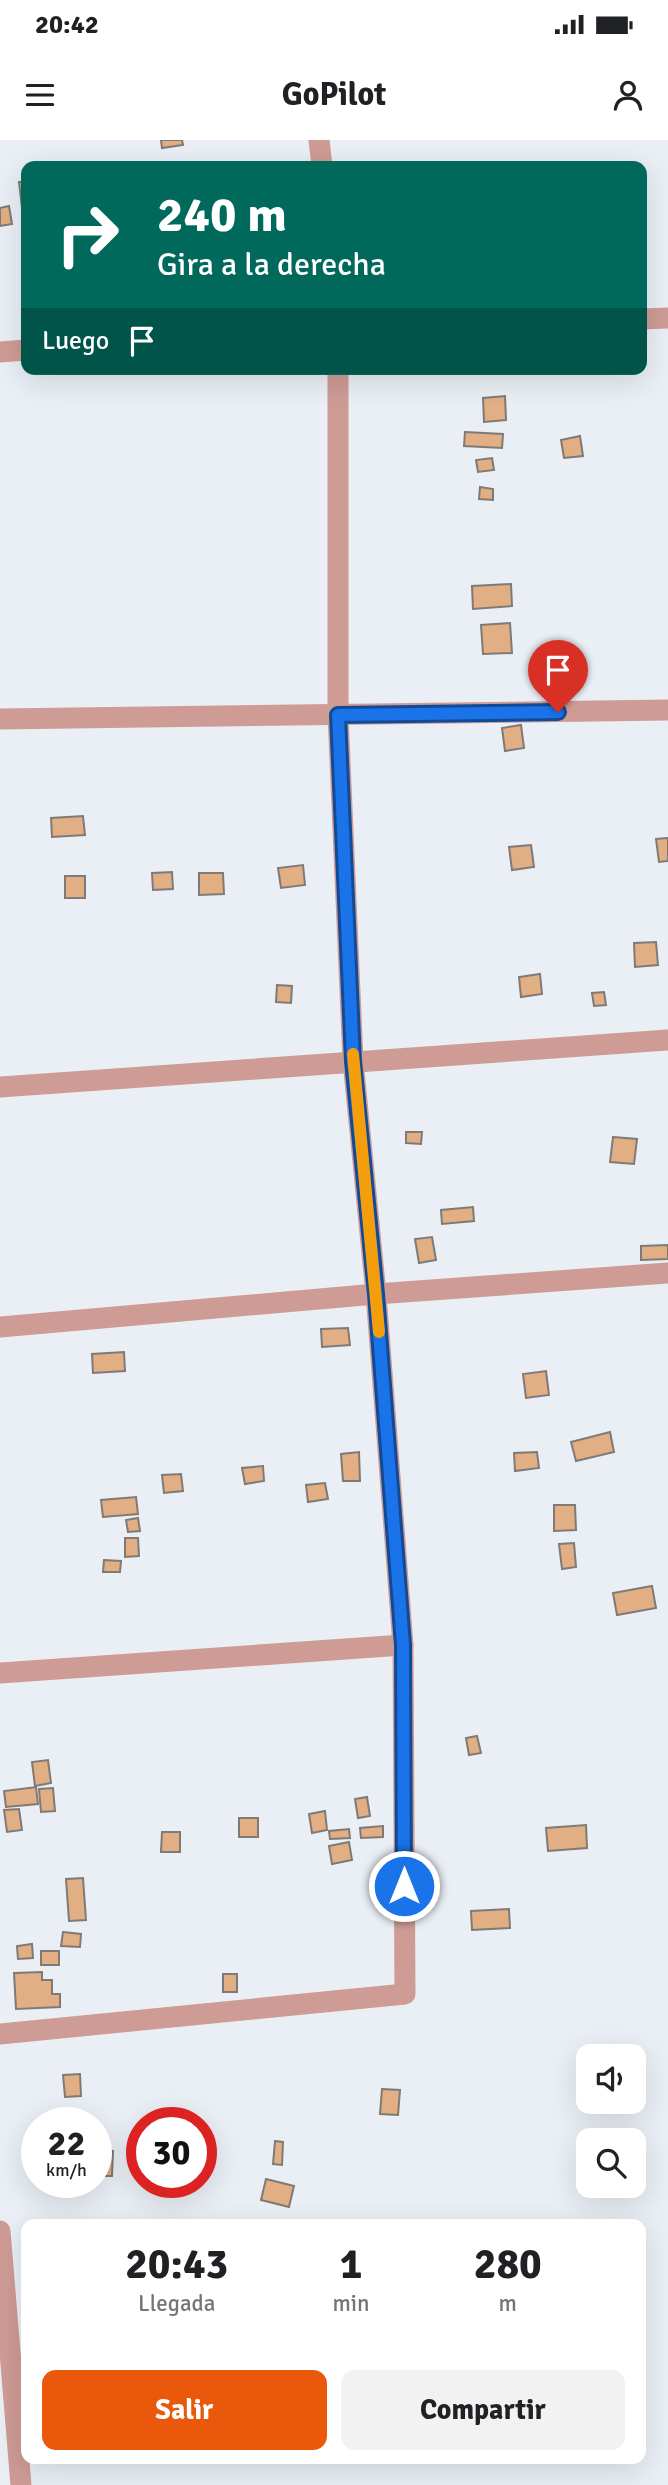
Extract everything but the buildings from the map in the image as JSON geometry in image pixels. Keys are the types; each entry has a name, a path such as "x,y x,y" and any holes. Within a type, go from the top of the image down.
{"street":[{"path":"320,140 322,161"},
{"path":"647,319 668,318"},
{"path":"0,352 21,350"},
{"path":"0,2034 405,1994 403,1645 376,1294 353,1061 338,715 338,375"},
{"path":"0,719 668,710"},
{"path":"0,1087 668,1040"},
{"path":"0,1327 376,1294 668,1273"},
{"path":"0,1674 403,1645"},
{"path":"0,2231 22,2485"}],"slow traffic":[{"path":"353,1054 379,1332"}],"route":[{"path":"404,1886 403,1645 376,1294 353,1061 338,715 558,712"}]}
